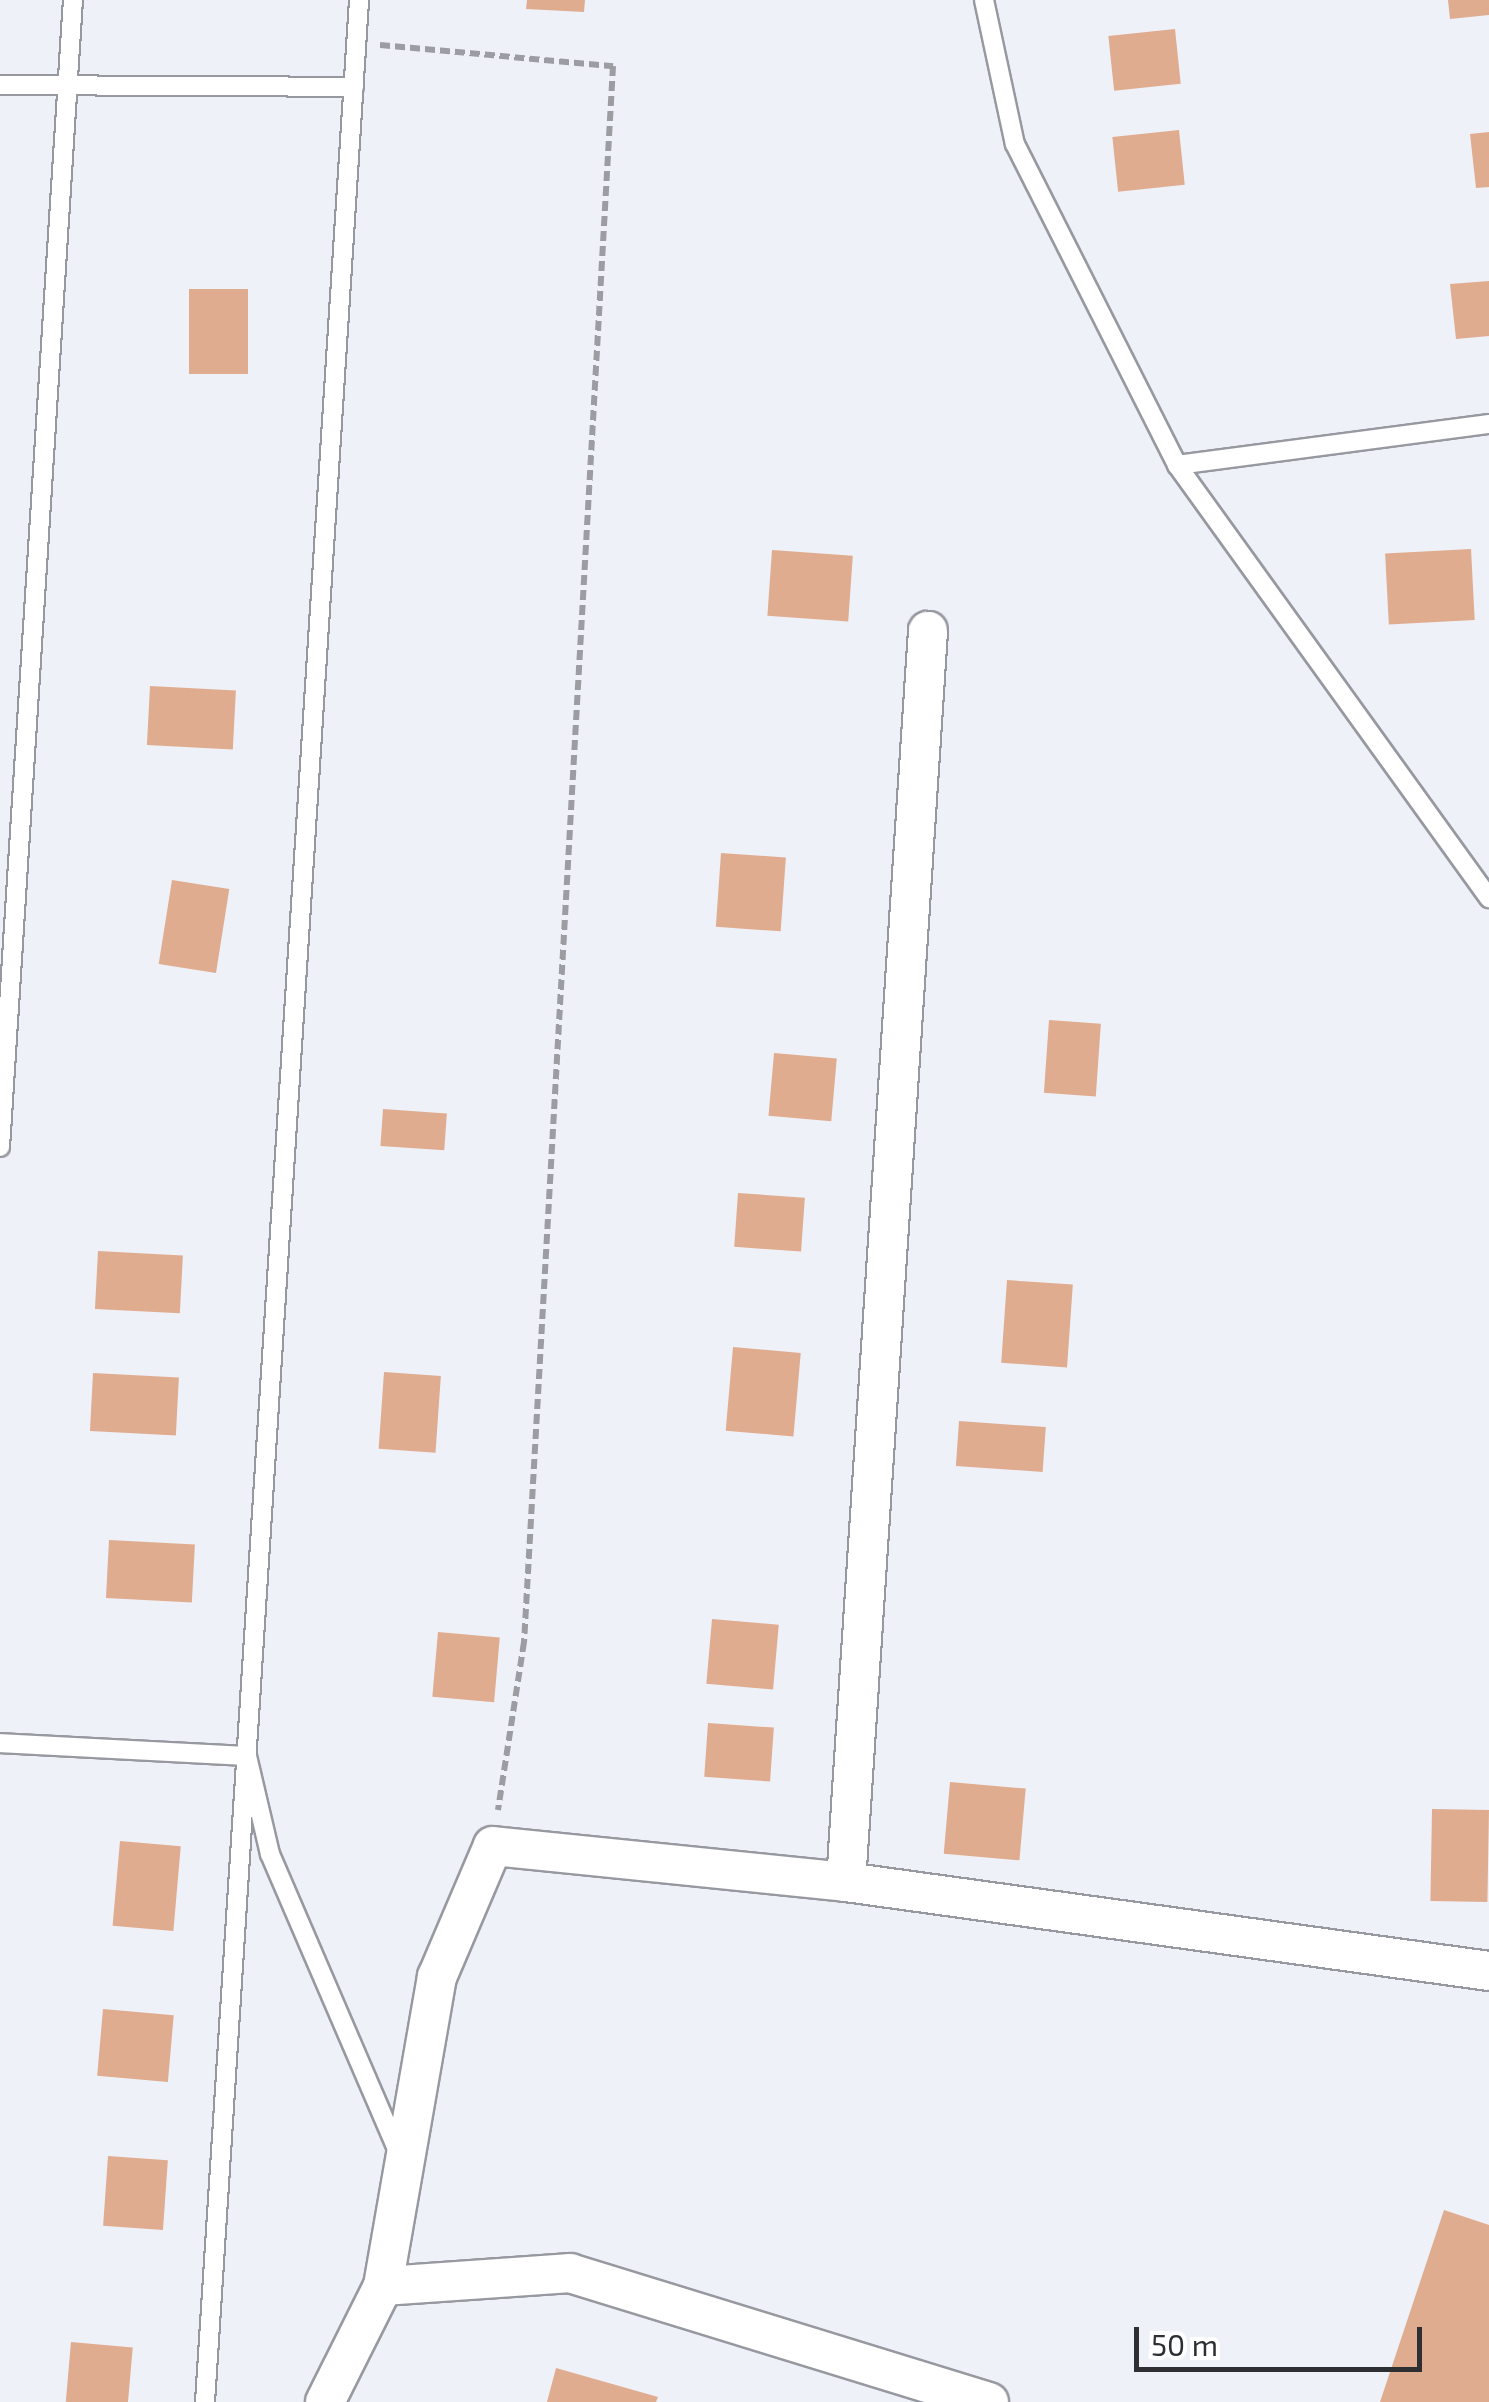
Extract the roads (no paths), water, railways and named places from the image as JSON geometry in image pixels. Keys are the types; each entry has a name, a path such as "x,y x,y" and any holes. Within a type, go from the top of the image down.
{"street":[{"path":"846,1882 928,630"},
{"path":"324,2402 383,2286 437,1977 493,1846 846,1882 1489,1971"},
{"path":"383,2286 570,2274 989,2402"}],"lane":[{"path":"0,1146 74,0"},
{"path":"206,2401 359,0"},
{"path":"984,0 1016,144 1177,465 1489,898"},
{"path":"0,84 354,87"},
{"path":"1177,465 1489,424"},
{"path":"0,1742 247,1756"},
{"path":"247,1756 270,1854 404,2165"}]}
